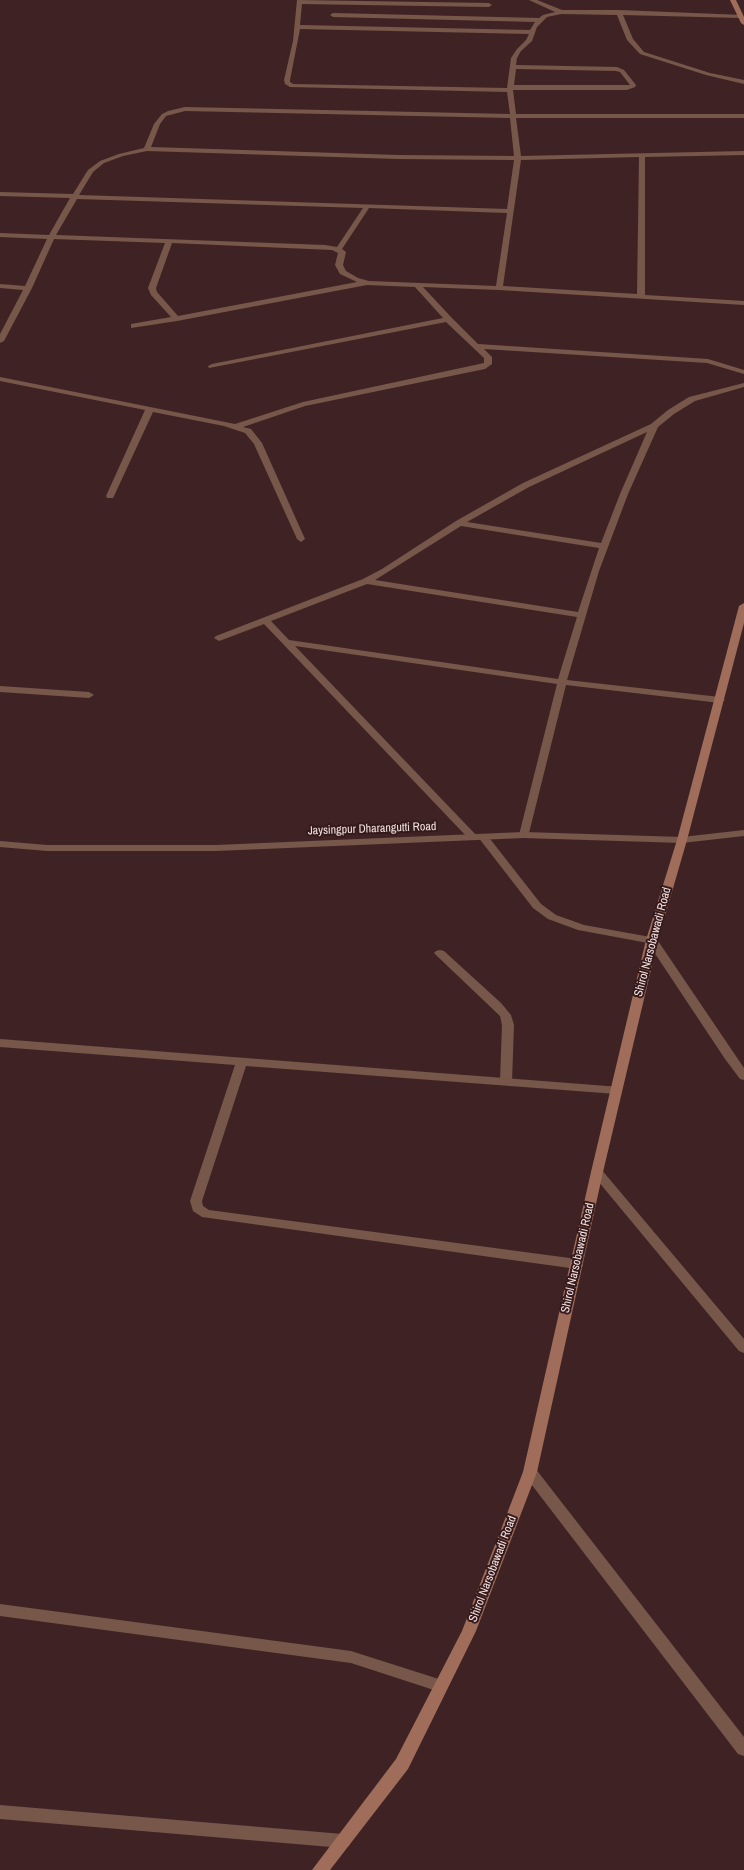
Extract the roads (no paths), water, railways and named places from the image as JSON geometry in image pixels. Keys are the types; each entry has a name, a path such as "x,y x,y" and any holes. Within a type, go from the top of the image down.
{"main road":[{"path":"733,0 744,23"},
{"name":"Shirol Narsobawadi Road","path":"320,1870 402,1764 469,1631 530,1472 597,1172 652,940 682,840 744,606"}],"street":[{"path":"532,0 560,12"},
{"path":"489,5 300,1 296,41 287,83 292,86 510,88 627,88 632,87 633,85 622,71 617,69 513,67"},
{"path":"431,30 432,4"},
{"path":"499,288 518,158 510,88 513,67 515,54 529,41 531,32 540,20 545,16 560,12 619,12 741,16"},
{"path":"619,12 630,40 642,53 708,74 744,82"},
{"path":"333,14 540,20"},
{"path":"297,27 531,32"},
{"path":"147,149 157,124 164,115 184,109 373,115 744,116"},
{"path":"0,341 28,288 51,237 90,171 102,162 121,155 147,149 518,158 744,153"},
{"path":"641,296 642,156"},
{"path":"0,194 75,195 510,211"},
{"path":"339,249 368,206"},
{"path":"0,235 326,247 339,249"},
{"path":"169,242 152,288 154,293 177,318"},
{"path":"339,249 342,252 339,265 340,269 356,280 369,283"},
{"path":"134,326 369,283 499,288 744,303"},
{"path":"237,426 303,404 482,367 488,364 488,357 448,319 416,284"},
{"path":"0,286 28,288"},
{"path":"212,366 448,319"},
{"path":"478,346 708,361 744,372"},
{"path":"0,379 237,426 248,431 258,443 301,539"},
{"path":"219,638 366,581 385,571 459,523 526,484 654,426 670,412 692,399 744,385"},
{"path":"110,496 150,409"},
{"path":"524,835 562,682 604,546 624,494 654,426"},
{"path":"459,523 604,546"},
{"path":"366,581 583,616"},
{"path":"265,620 478,837 538,906 552,917 582,928 652,940 729,1056 744,1076"},
{"path":"286,642 562,682 720,700"},
{"path":"0,689 89,695"},
{"name":"Jaysingpur Dharangutti Road","path":"0,844 47,848 216,848 524,835 682,840 744,833"},
{"path":"440,953 497,1006 505,1016 508,1025 506,1081"},
{"path":"0,1043 616,1090"},
{"path":"242,1062 196,1201 197,1208 206,1214 577,1264"},
{"path":"597,1172 744,1348"},
{"path":"530,1472 744,1749"},
{"path":"0,1610 351,1657 440,1686"},
{"path":"0,1812 343,1841"}]}
